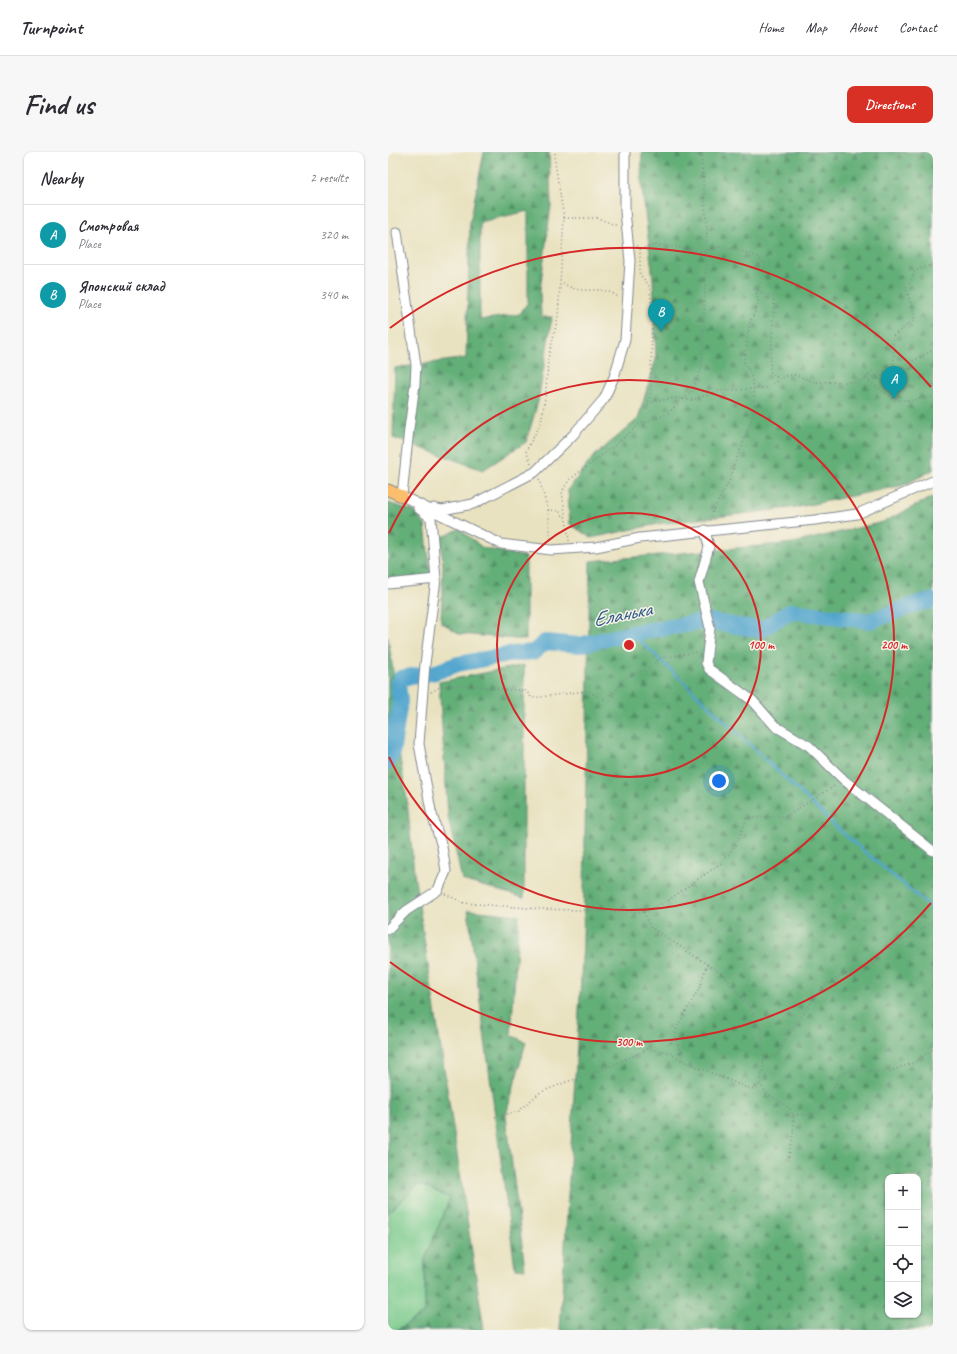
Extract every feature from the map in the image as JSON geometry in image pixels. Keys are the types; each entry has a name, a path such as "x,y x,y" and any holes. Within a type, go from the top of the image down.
{"main road":[{"path":"388,490 402,496"}],"street":[{"path":"402,496 442,510 473,504 535,472 573,435 604,399 614,377 625,340 630,261 625,211 625,152"},
{"path":"397,232 416,365 402,496"},
{"path":"402,496 500,544 551,550 596,547 640,538 705,530 815,520 857,514 933,481"},
{"path":"388,929 406,911 438,890 446,872 442,847 431,811 419,744 425,664 436,579 431,518 402,496"},
{"path":"705,530 709,547 698,582 710,628 706,663 709,669 753,701 775,726 809,746 844,780 933,851"},
{"path":"388,584 436,579"}],"path":[{"path":"551,550 548,510 541,482 526,450 541,423 546,392 548,359 558,317 564,218 555,163 555,152"},
{"path":"571,548 562,492 569,480 618,443 638,425 667,414 692,391 702,367 705,187 701,152"},
{"path":"640,249 657,244 691,251 718,247 730,248 758,257 763,263 764,271 756,295 759,303 750,322 744,362 749,370 755,389 754,409 745,438 732,469 731,477 705,530"},
{"path":"892,372 894,367 892,361 893,336 914,320 912,304 908,297 907,287 914,273 920,269 933,265"},
{"path":"560,280 567,287 578,291 602,290 615,294 627,306"},
{"path":"757,291 773,297 774,305 770,367 771,374 780,379"},
{"path":"648,404 656,401 684,399 692,400 718,391 766,388 785,376 794,375 816,382 856,382 892,372 933,350"},
{"path":"863,380 872,371 892,372"},
{"path":"866,379 894,399 909,401 933,396"},
{"path":"548,510 559,511 565,518"},
{"path":"424,688 433,692 442,686 472,685 507,690 525,690 532,698 586,691 610,701 624,678 652,667 659,658 697,652 708,654"},
{"path":"438,890 464,903 541,909 644,912 666,902 721,863 737,843 747,818 787,816 844,780"},
{"path":"644,912 650,927 725,976 732,988 748,1004 761,1024 763,1060 761,1083 770,1096 789,1107 793,1116 793,1133 788,1159"},
{"path":"763,1060 778,1054 788,1035 823,986 843,975 868,968 886,950 933,922"},
{"path":"683,1061 675,1037 678,1025 700,987 707,964"},
{"path":"495,1117 519,1111 539,1093 594,1073 648,1049 668,1052 683,1061 749,1088 754,1089 761,1083"},
{"path":"793,1116 815,1114 822,1109 841,1073 857,1070 888,1072 915,1062 933,1049"}],"green space":[{"path":"484,152 549,152 551,205 540,290 541,317 552,317 538,402 526,442 483,470 393,438 395,368 466,358 470,222","holes":["528,211 528,302 520,314 480,320 480,222"]},
{"path":"642,152 933,152 933,470 904,485 799,507 658,524 591,538 570,524 568,490 593,457 638,419 656,359 653,279 641,179"},
{"path":"933,497 933,1330 560,1330 583,943 590,561 793,543 883,522"},
{"path":"388,503 414,511 425,525 431,577 388,581"},
{"path":"459,529 483,548 526,557 526,640 460,634 441,622 443,566 441,538"},
{"path":"388,637 394,678 394,722 407,800 414,873 484,1330 397,1330 425,1312 425,1259 450,1198 419,1184 388,1213"},
{"path":"524,665 524,898 462,880 448,817 439,682"},
{"path":"468,910 519,915 511,1035 526,1042 506,1115 525,1269 515,1268"},
{"path":"419,1184 450,1198 425,1259 425,1312 397,1330 388,1330 388,1237 391,1226 388,1226 388,1213"}],"waterway":[{"name":"Еланька","path":"388,762 392,754 400,701 398,683 401,678 436,672 458,664 511,654 534,652 545,642 579,645 632,633 708,621 761,630 791,611 870,621 919,603 933,601"},
{"path":"632,633 845,835 933,909"}],"place":[{"name":"Японский склад","path":"661,332"},
{"name":"Смотровая","path":"894,399"}]}
